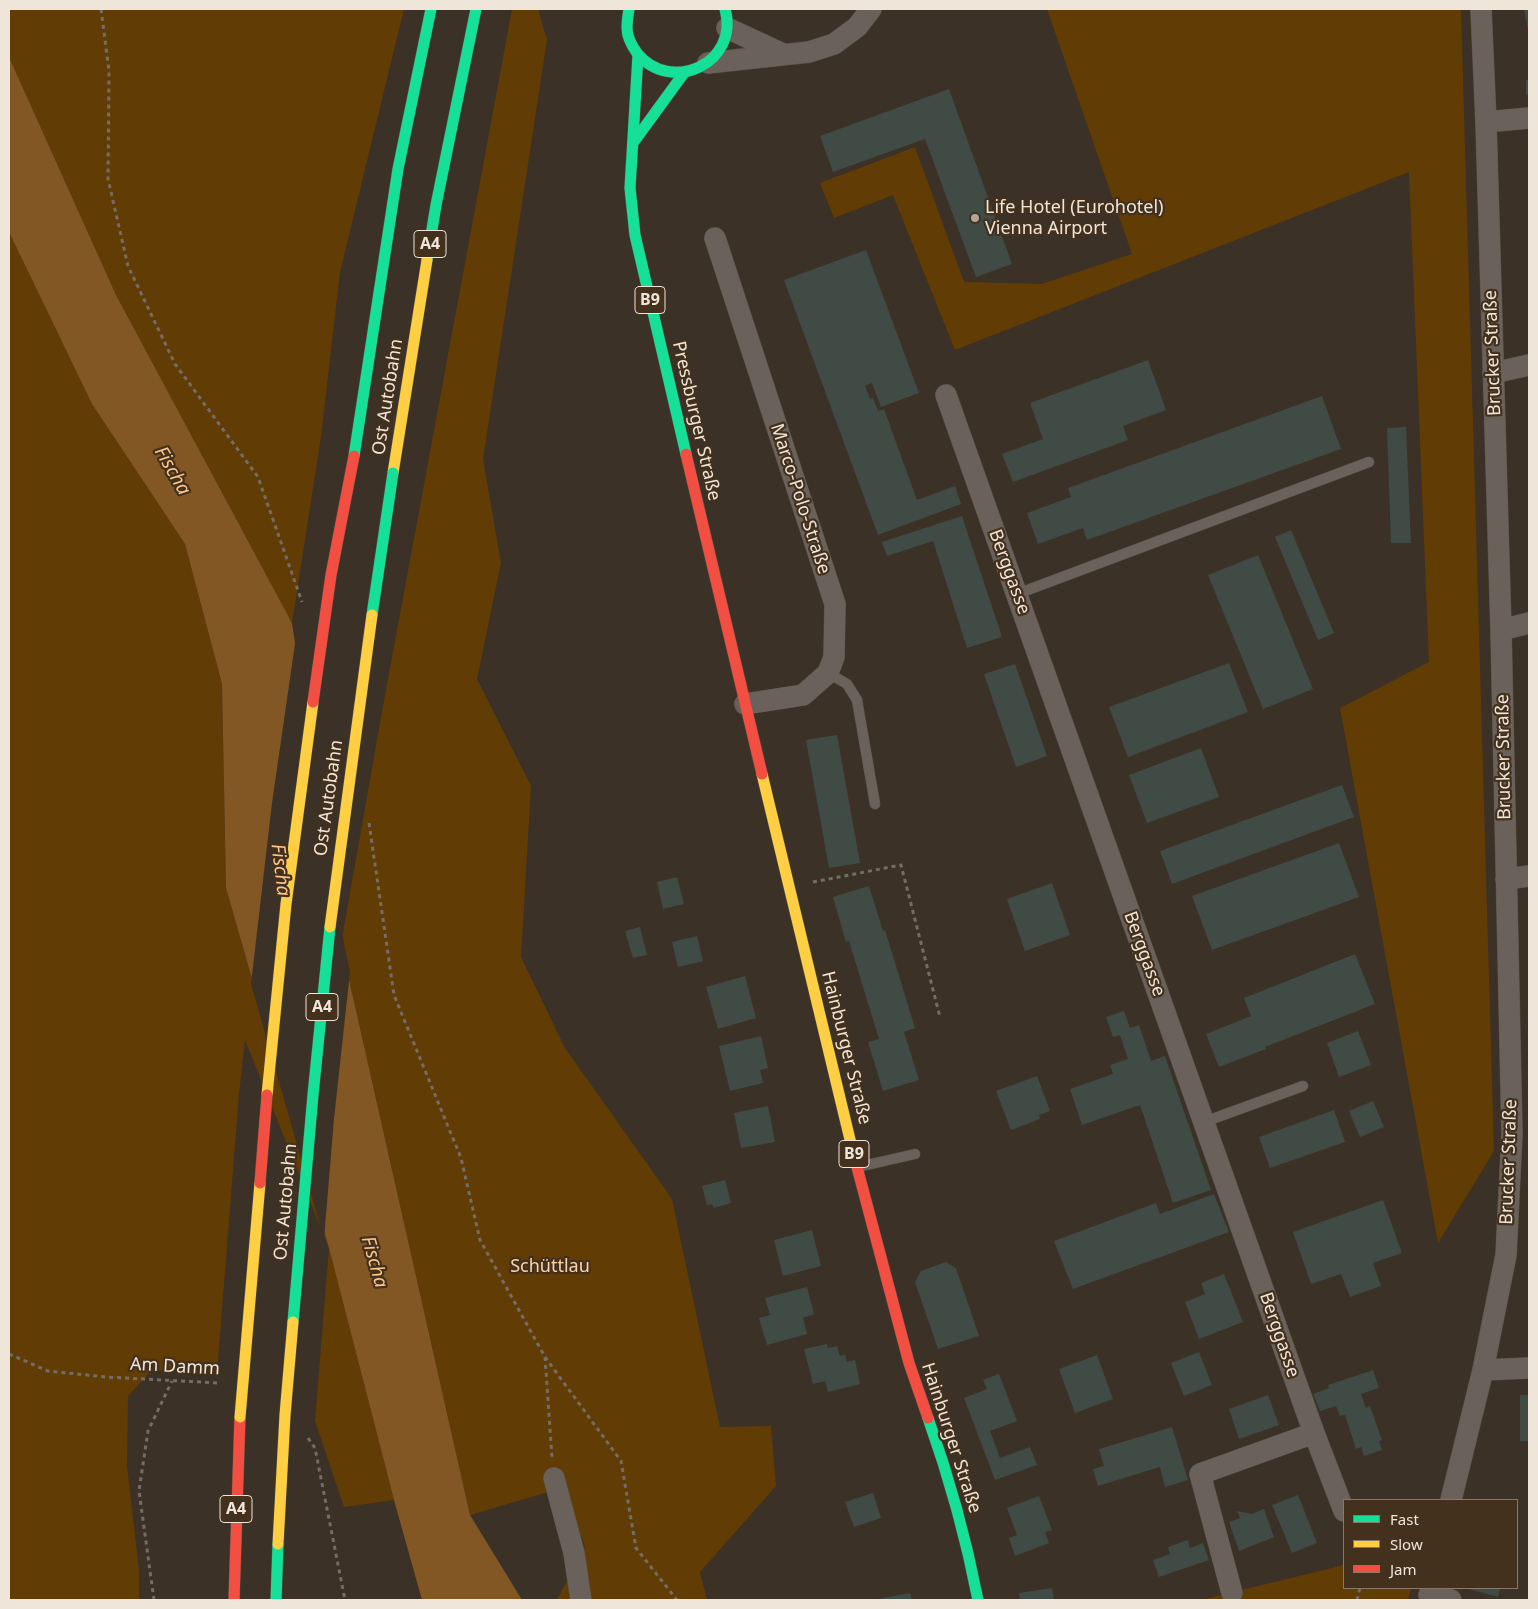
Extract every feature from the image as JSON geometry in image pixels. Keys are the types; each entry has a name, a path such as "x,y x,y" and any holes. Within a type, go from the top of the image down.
{"main road":[{"name":"Ost Autobahn","path":"234,1600 240,1417 267,1095 286,904 331,575 354,456 398,169 431,9"},
{"name":"Ost Autobahn","path":"276,1600 285,1415 313,1095 332,907 393,473 436,205 476,9"},
{"name":"B9","path":"627,11 629,36 632,46 638,55"},
{"path":"638,55 647,64 658,70 671,73 684,73 696,70 708,63 718,53 724,41 726,18"},
{"name":"Pressburger Straße","path":"638,55 630,188 634,235 744,704"},
{"path":"633,143 684,73"},
{"name":"Hainburger Straße","path":"744,704 857,1167 908,1363 944,1462 970,1557 978,1600"}],"street":[{"path":"708,63 809,52 834,44 857,27 871,9"},
{"name":"Brucker Straße","path":"1452,1499 1483,1370 1506,1255 1521,1133 1506,879 1501,630 1481,9"},
{"path":"726,18 784,54"},
{"path":"1486,122 1529,118"},
{"name":"Marco-Polo-Straße","path":"715,238 835,604 834,657 828,673"},
{"path":"1493,373 1529,365"},
{"name":"Berggasse","path":"946,395 1314,1433 1343,1508"},
{"path":"1501,630 1529,623"},
{"path":"744,704 804,696 828,673"},
{"path":"1506,879 1529,876"},
{"path":"1483,1370 1529,1368"},
{"path":"1232,1593 1200,1474 1314,1433"},
{"path":"554,1478 574,1553 581,1600"},
{"path":"1429,1594 1451,1600"}],"lane":[{"path":"1017,594 1369,462"},
{"path":"828,673 847,684 857,700 874,804"},
{"path":"1204,1122 1303,1086"},
{"path":"857,1167 915,1154"}],"path":[{"path":"789,886 901,865 940,1017"},
{"name":"Am Damm","path":"9,1354 48,1370 106,1377 228,1384"},
{"path":"554,1478 545,1357 621,1461 636,1548 677,1600"},
{"path":"154,1600 140,1491 148,1431 172,1381"},
{"path":"305,1436 315,1448 345,1600"}],"green space":[{"path":"9,9 404,9 340,272 321,437 292,623 116,295 9,57"},
{"name":"Schüttlau","path":"512,9 538,9 547,40 483,459 501,563 477,679 531,786 521,957 565,1048 672,1199 720,1427 771,1426 776,1486 700,1572 707,1600 557,1600 585,1546 562,1488 470,1515 341,944 383,706"},
{"path":"1047,9 1461,9 1494,1151 1438,1243 1340,708 1429,662 1409,172 955,350 893,195 834,218 820,183 915,147 964,282 1042,284 1132,254"},
{"path":"9,232 92,404 185,544 222,684 226,888 329,1248 245,1040 217,1373 152,1370 128,1396 127,1466 139,1570 139,1600 9,1600"},
{"path":"329,1248 394,1500 344,1507 315,1421"},
{"path":"1343,1565 1343,1589 1411,1589 1408,1600 1201,1600"}],"water":[{"name":"Fischa","path":"9,57 116,295 292,623 341,944 470,1515 522,1600 422,1600 394,1500 329,1248 226,888 222,684 185,544 92,404 9,232"}],"pier":[{"path":"296,637 350,972 334,1119 324,1239 251,984 272,803"}],"building":[{"path":"1524,9 1529,9 1529,29 1528,29"},
{"path":"1526,80 1529,80 1529,94 1526,95"},
{"name":"Life Hotel (Eurohotel) Vienna Airport","path":"949,89 1012,264 976,277 925,139 833,172 820,136"},
{"path":"866,250 919,393 881,407 872,383 865,386 870,399 873,398 878,411 884,409 917,500 955,486 961,504 878,535 784,280"},
{"path":"1148,360 1166,410 1123,426 1128,440 1013,482 1002,454 1043,439 1030,403"},
{"path":"1322,396 1341,449 1087,540 1083,528 1038,544 1027,513 1071,497 1068,488"},
{"path":"1406,427 1411,543 1391,543 1387,428"},
{"path":"962,516 1002,637 967,648 933,541 887,556 882,542"},
{"path":"1291,530 1334,633 1318,640 1275,537"},
{"path":"1258,555 1313,689 1263,709 1208,575"},
{"path":"1229,663 1248,712 1128,757 1109,707"},
{"path":"1015,664 1047,756 1016,767 984,674"},
{"path":"837,735 860,863 829,868 806,740"},
{"path":"1201,748 1219,797 1147,823 1129,775"},
{"path":"1342,785 1354,817 1172,884 1160,851"},
{"path":"1339,843 1359,897 1212,950 1192,896"},
{"path":"677,877 684,904 663,909 657,882"},
{"path":"1052,883 1070,935 1025,951 1007,899"},
{"path":"869,886 883,931 885,930 915,1028 904,1032 919,1080 883,1091 868,1042 879,1039 849,941 846,942 833,897"},
{"path":"640,927 647,955 633,958 625,931"},
{"path":"697,936 703,961 678,967 672,942"},
{"path":"1355,954 1375,1004 1219,1067 1206,1034 1251,1016 1244,998"},
{"path":"745,976 756,1018 718,1029 706,987"},
{"path":"1124,1011 1130,1028 1139,1025 1151,1061 1165,1056 1211,1190 1173,1203 1140,1105 1082,1125 1070,1089 1113,1074 1110,1065 1128,1059 1120,1035 1113,1037 1106,1017"},
{"path":"1358,1031 1371,1065 1339,1077 1327,1043"},
{"path":"761,1036 768,1068 760,1070 763,1083 730,1091 719,1046"},
{"path":"1037,1076 1050,1111 1039,1115 1040,1119 1011,1130 996,1091"},
{"path":"1373,1101 1384,1127 1360,1137 1349,1111"},
{"path":"768,1106 775,1142 741,1148 734,1113"},
{"path":"1334,1110 1345,1142 1270,1168 1259,1137"},
{"path":"725,1180 731,1203 714,1208 712,1204 707,1205 702,1186"},
{"path":"1214,1194 1229,1232 1073,1289 1054,1241 1156,1203 1160,1214"},
{"path":"1383,1200 1402,1253 1373,1263 1381,1286 1350,1297 1341,1274 1311,1284 1293,1232"},
{"path":"812,1230 821,1266 783,1276 774,1240"},
{"path":"946,1262 956,1268 979,1336 938,1349 915,1282 921,1271"},
{"path":"1224,1274 1243,1322 1199,1339 1185,1302 1205,1294 1201,1283"},
{"path":"807,1287 814,1314 803,1318 807,1334 767,1345 759,1318 770,1315 765,1298"},
{"path":"827,1344 828,1348 837,1346 840,1356 845,1355 847,1362 855,1360 860,1384 828,1392 825,1381 813,1384 804,1349"},
{"path":"1199,1352 1212,1385 1184,1396 1171,1363"},
{"path":"1097,1355 1113,1399 1075,1413 1059,1369"},
{"path":"1373,1370 1379,1388 1361,1394 1366,1408 1370,1406 1382,1440 1379,1441 1382,1450 1364,1456 1361,1447 1356,1449 1345,1415 1340,1416 1336,1406 1320,1411 1313,1394 1329,1388 1328,1385"},
{"path":"999,1374 1017,1421 990,1431 1000,1458 1030,1447 1037,1465 995,1480 964,1398 987,1389 983,1380"},
{"path":"1268,1395 1279,1425 1239,1439 1229,1409"},
{"path":"1520,1395 1529,1395 1529,1441 1520,1441"},
{"path":"1172,1427 1188,1480 1165,1487 1160,1467 1098,1486 1093,1469 1104,1466 1099,1449"},
{"path":"873,1493 881,1518 854,1527 845,1502"},
{"path":"1298,1495 1317,1543 1292,1553 1272,1505"},
{"path":"1039,1496 1052,1530 1045,1532 1049,1543 1015,1556 1009,1538 1017,1535 1007,1508"},
{"path":"1264,1509 1274,1537 1239,1551 1229,1522 1240,1518 1237,1511 1252,1514"},
{"path":"1188,1540 1190,1548 1203,1543 1209,1560 1159,1577 1153,1560 1170,1554 1168,1547"},
{"path":"1052,1588 1054,1600 1020,1600 1019,1593"},
{"path":"1469,1589 1500,1589 1498,1597"},
{"path":"910,1593 912,1600 878,1599"}],"traffic: fast":[{"path":"354,456 398,169 431,9"},
{"path":"427,260 436,205 476,9"},
{"path":"629,9 627,31 637,53 651,65 667,71 684,72 699,67 713,58 722,45 727,28 725,9"},
{"path":"638,55 630,188 635,235 686,454"},
{"path":"633,143 684,73"},
{"path":"372,615 393,473"},
{"path":"293,1322 330,927"},
{"path":"928,1418 956,1508 978,1600"},
{"path":"276,1600 278,1544"}],"traffic: slow":[{"path":"393,473 427,260"},
{"path":"330,927 372,615"},
{"path":"267,1095 286,904 313,702"},
{"path":"762,774 853,1152"},
{"path":"240,1417 260,1183"},
{"path":"278,1544 285,1415 293,1322"}],"traffic: jam":[{"path":"686,454 762,774"},
{"path":"313,702 331,575 354,456"},
{"path":"260,1183 267,1095"},
{"path":"853,1152 909,1363 928,1418"},
{"path":"234,1600 240,1417"}],"place":[{"name":"Life Hotel (Eurohotel) Vienna Airport","path":"975,218"}]}
